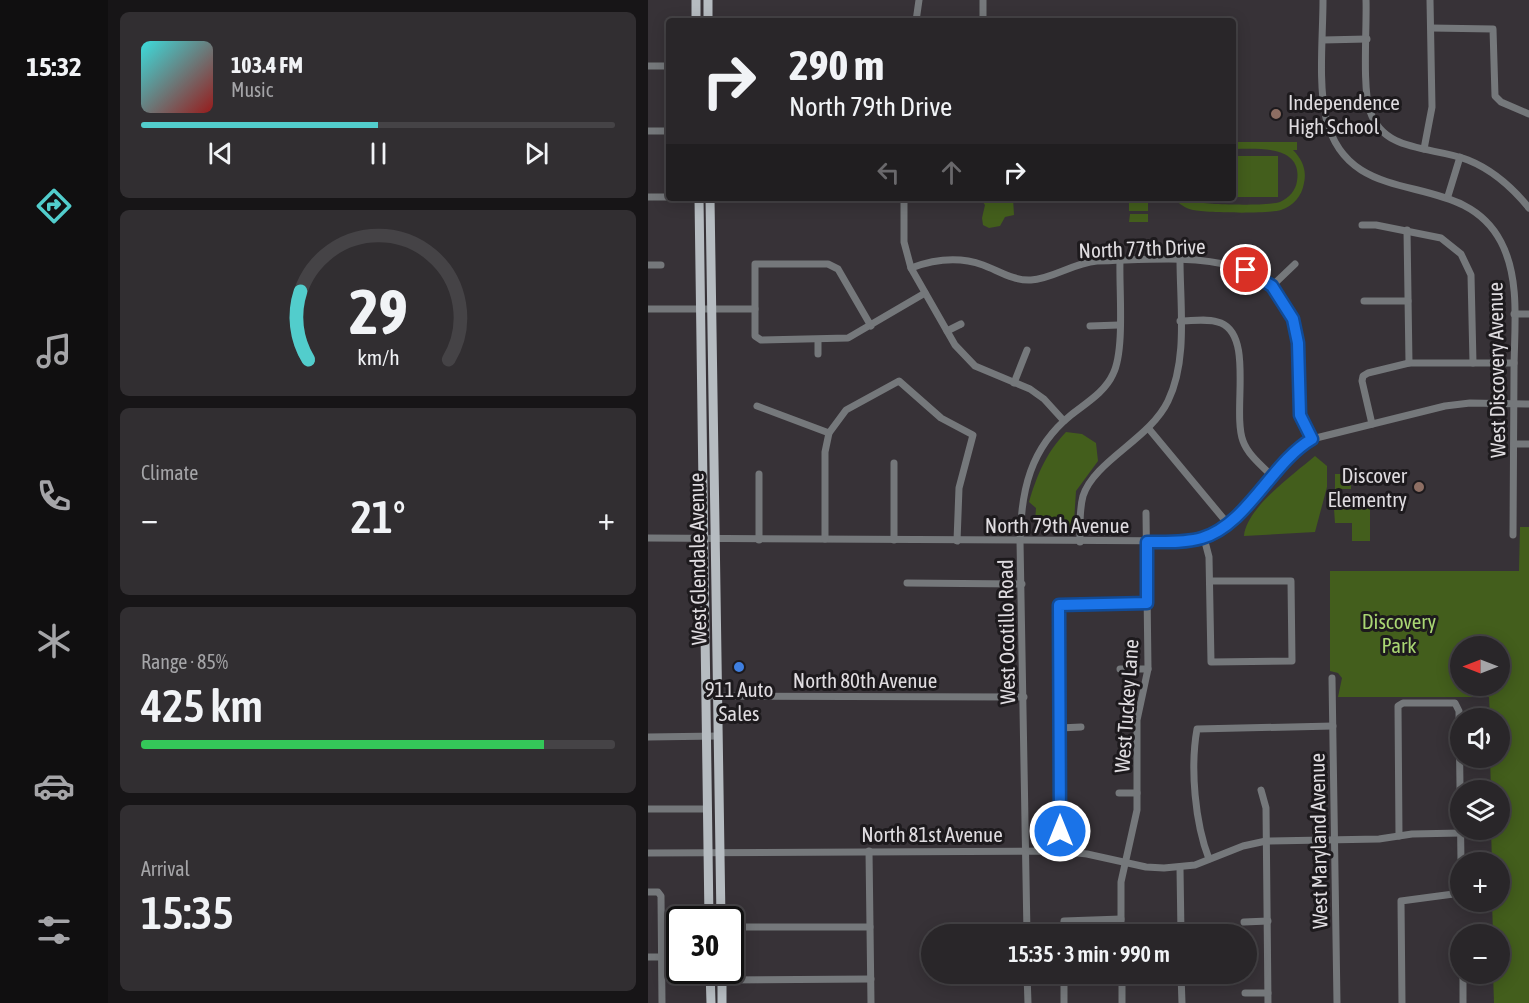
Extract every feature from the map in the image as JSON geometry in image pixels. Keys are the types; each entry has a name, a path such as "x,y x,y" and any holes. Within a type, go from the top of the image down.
{"main road":[{"path":"696,0 696,18"},
{"path":"708,0 708,18"},
{"name":"West Glendale Avenue","path":"699,201 709,906"},
{"name":"West Glendale Avenue","path":"710,201 721,906"},
{"path":"710,984 711,1003"},
{"path":"722,984 722,1003"}],"street":[{"path":"916,18 919,0"},
{"path":"983,0 984,18"},
{"path":"1323,0 1326,117 1333,136 1346,156 1356,166 1382,182 1448,196 1460,157"},
{"path":"1366,0 1368,100 1375,122 1397,142 1460,157 1499,178 1529,208"},
{"path":"1424,149 1432,107 1430,0"},
{"path":"1431,28 1493,29 1495,96 1497,100 1529,114"},
{"path":"1323,40 1367,39"},
{"path":"648,66 666,66"},
{"path":"648,131 666,131"},
{"name":"West Discovery Avenue","path":"1448,196 1478,214 1501,240 1511,271 1514,314 1513,535"},
{"path":"648,197 666,197"},
{"path":"904,201 904,238 911,268 963,356 975,366 1044,399 1064,421 1099,393 1113,375 1119,354 1120,261"},
{"path":"1362,225 1407,230 1441,238 1461,254 1472,289 1473,363"},
{"path":"1407,230 1409,363"},
{"name":"North 77th Drive","path":"911,268 933,261 953,259 982,265 1018,279 1042,278 1081,263 1180,260 1233,265 1257,275 1272,286"},
{"path":"1080,542 1081,507 1088,484 1149,429 1161,414 1174,387 1179,363 1180,260"},
{"path":"871,326 840,266 819,262 755,264 756,339 848,338 871,326 925,293"},
{"path":"1053,263 1057,271"},
{"path":"1295,264 1272,286 1286,305 1296,330 1299,409 1302,422 1312,439"},
{"path":"648,265 661,265"},
{"path":"1364,301 1408,301"},
{"path":"648,309 755,309"},
{"path":"1514,314 1529,314"},
{"path":"1180,321 1218,322 1230,328 1239,351 1242,440 1252,456 1272,476"},
{"path":"947,331 961,324"},
{"path":"1090,326 1119,325"},
{"path":"818,340 818,354"},
{"path":"1014,383 1027,350"},
{"path":"1372,424 1363,376 1409,363 1514,363"},
{"path":"825,539 825,452 829,433 846,410 899,381 936,414 973,435 959,488 957,541"},
{"name":"North 79th Avenue","path":"648,538 1080,542 1147,542 1204,538 1228,524 1272,476 1312,439 1459,404 1529,404"},
{"path":"757,406 829,433"},
{"name":"West Ocotillo Road","path":"1027,924 1020,510 1030,467 1043,445 1064,421"},
{"path":"1149,429 1228,524"},
{"path":"1514,444 1529,444"},
{"path":"894,463 894,540"},
{"path":"759,474 759,540"},
{"name":"West Tuckey Lane","path":"1121,924 1121,882 1136,824 1137,720 1148,669 1146,513"},
{"path":"1204,538 1209,551 1211,662 1292,661 1291,581 1210,581"},
{"path":"907,583 1022,584"},
{"path":"1060,851 1059,605 1147,603"},
{"path":"1120,669 1148,669"},
{"name":"West Maryland Avenue","path":"1332,678 1337,1003"},
{"name":"North 80th Avenue","path":"706,696 1024,697"},
{"path":"1399,836 1398,706 1403,703 1455,703 1458,705 1460,780"},
{"path":"1209,859 1200,836 1197,811 1197,729 1333,726"},
{"path":"1060,728 1080,727"},
{"path":"648,737 718,736"},
{"path":"1261,790 1266,808 1268,1003"},
{"path":"1119,793 1137,793"},
{"path":"648,809 708,809"},
{"name":"North 81st Avenue","path":"648,853 1060,851 1087,854 1155,868 1180,868 1243,846 1266,841 1450,834"},
{"path":"869,851 871,1003"},
{"path":"1180,868 1181,924"},
{"path":"648,892 658,892 661,896 662,1003"},
{"path":"1402,1003 1401,901 1407,898 1450,894"},
{"path":"1064,924 1064,921 1121,919"},
{"path":"1244,922 1268,921"},
{"path":"744,927 870,927"},
{"path":"648,957 662,957"},
{"path":"744,976 871,979"},
{"path":"1027,984 1028,1003"},
{"path":"1064,984 1064,1003"},
{"path":"1122,984 1122,1003"},
{"path":"1181,984 1182,1003"},
{"path":"1463,984 1463,1003"},
{"path":"1245,993 1268,993"}],"green space":[{"path":"1236,142 1297,142 1297,150 1293,150 1303,165 1305,178 1301,192 1289,206 1281,210 1252,213 1211,212 1193,210 1177,201 1239,205 1280,202 1286,198 1295,188 1297,181 1297,169 1293,160 1276,151 1236,149"},
{"path":"1236,156 1278,156 1278,197 1236,197"},
{"path":"982,201 1013,201 1014,215 1005,217 1000,226 989,228 983,225 985,205"},
{"path":"1129,202 1148,202 1148,211 1129,211"},
{"path":"1130,214 1148,214 1148,222 1129,222"},
{"path":"1066,432 1082,434 1096,443 1098,461 1076,491 1074,522 1068,530 1035,522 1036,508 1029,502 1043,465"},
{"path":"1315,456 1327,466 1327,487 1315,532 1244,536 1253,514 1262,503"},
{"path":"1335,474 1351,474 1351,489 1335,489"},
{"path":"1351,505 1370,505 1370,541 1352,541 1352,523 1335,523 1334,509 1351,509"},
{"name":"Discovery Park","path":"1520,527 1529,527 1529,1003 1494,1003 1493,984 1510,984 1510,924 1493,924 1492,912 1510,912 1510,852 1492,852 1491,840 1510,840 1510,780 1491,780 1490,768 1510,768 1510,708 1490,708 1489,697 1338,697 1342,678 1338,673 1330,671 1330,571 1519,571"}],"place":[{"name":"Independence High School","path":"1276,114"},
{"name":"Discover Elementry","path":"1419,487"},
{"name":"911 Auto Sales","path":"739,667"}],"route":[{"path":"1060,831 1059,605 1147,603 1147,542 1188,541 1213,534 1228,524 1290,457 1312,439 1302,422 1299,409 1298,343 1293,319 1272,286 1246,270"}]}
